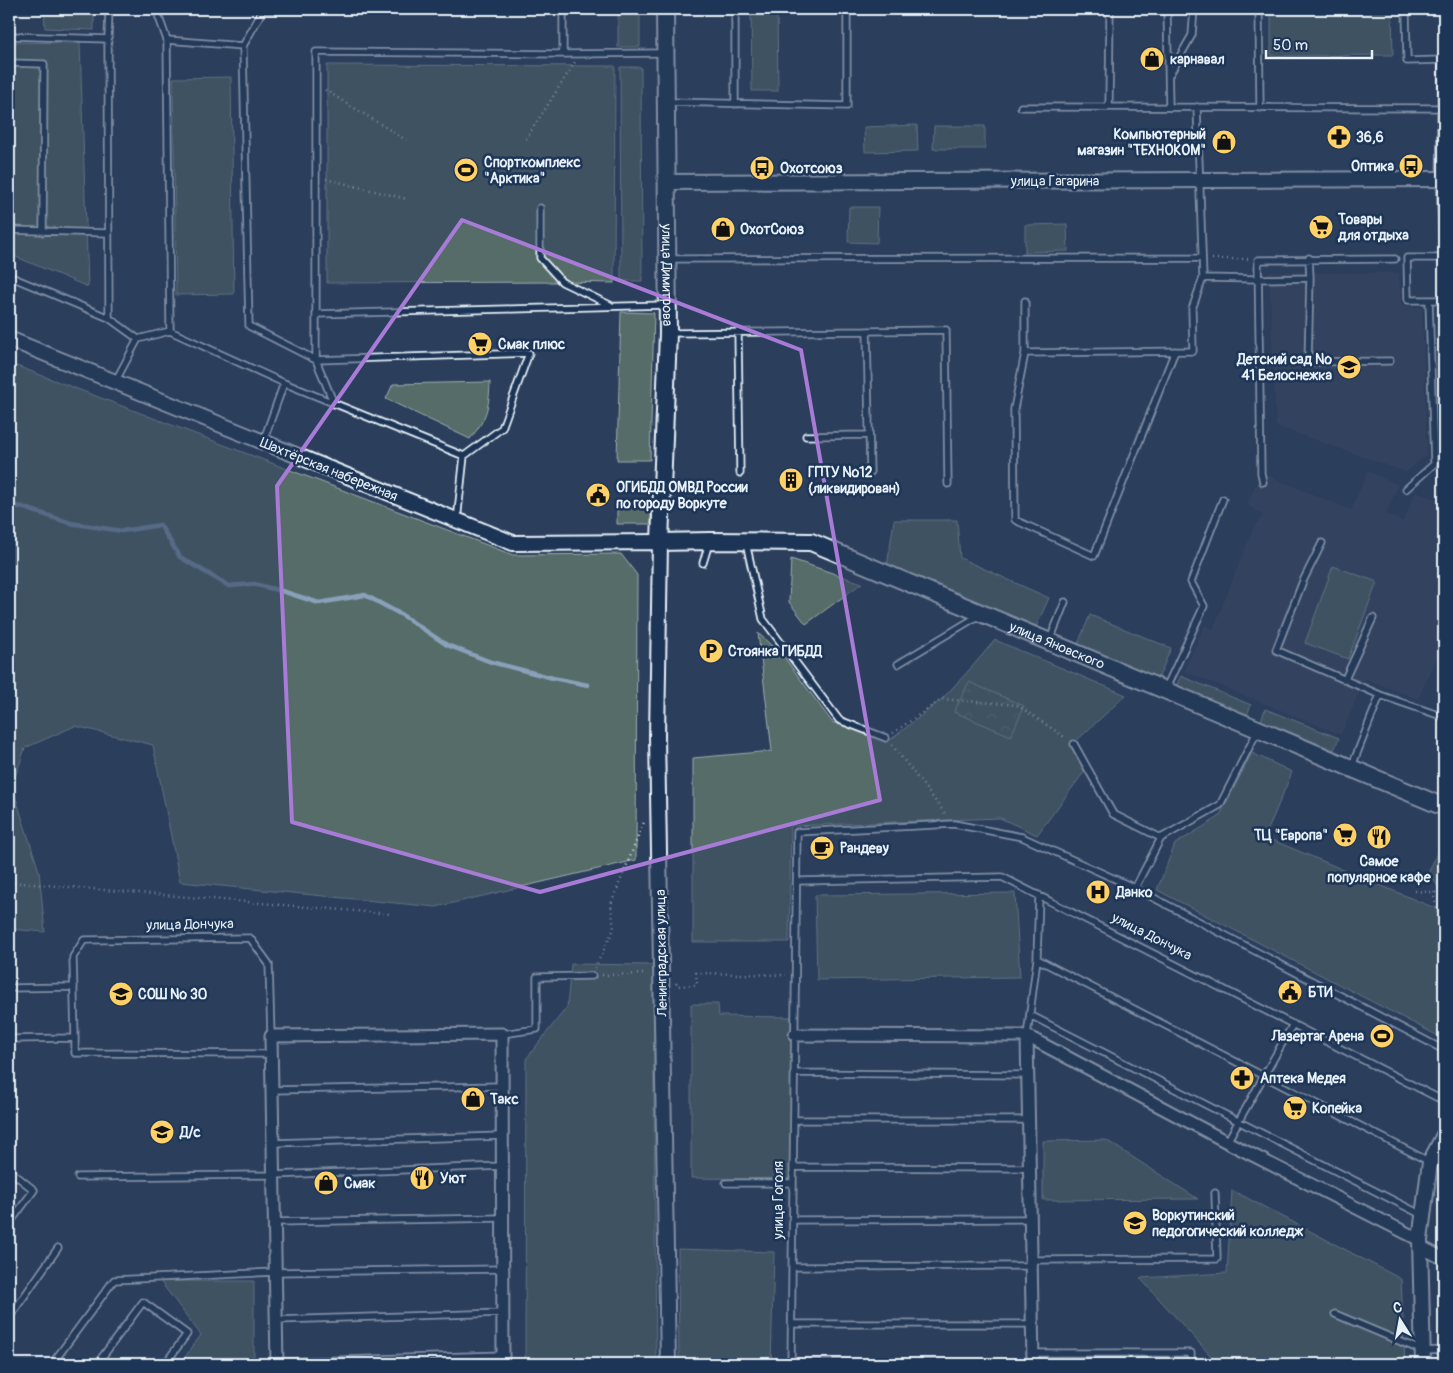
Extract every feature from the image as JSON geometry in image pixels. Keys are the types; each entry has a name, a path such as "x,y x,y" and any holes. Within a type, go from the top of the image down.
{"main road":[{"name":"улица Димитрова","path":"660,542 668,333 665,9"},
{"name":"улица Яновского","path":"660,542 811,542 1444,807"}],"street":[{"name":"улица Гагарина","path":"666,182 1442,179"},
{"name":"Шахтёрская набережная","path":"9,339 513,544 660,542"},
{"name":"Ленинградская улица","path":"660,542 657,737 668,1364"},
{"path":"277,1363 271,1036 502,1034 503,1360"},
{"path":"795,1036 1027,1036 1420,1243 1444,1259"},
{"path":"1027,1036 1033,1360"},
{"path":"1423,1357 1420,1243 1430,1162 1444,1138"}],"lane":[{"path":"109,318 108,39 110,9"},
{"path":"141,9 157,12 167,40 170,331"},
{"path":"287,9 263,10 244,46 249,326 316,360 529,353 502,428 464,456 457,521"},
{"path":"563,9 563,54"},
{"path":"735,9 735,104"},
{"path":"666,102 847,106 847,9"},
{"path":"1109,107 1110,9"},
{"path":"1167,9 1169,107"},
{"path":"1168,76 1192,35 1194,9"},
{"path":"1259,9 1260,108"},
{"path":"1406,9 1407,61 1443,59 1443,258 1408,258 1408,300 1444,300"},
{"path":"9,36 108,39"},
{"path":"167,40 244,46"},
{"path":"334,404 316,360 316,52 563,54 665,52"},
{"path":"9,63 44,64 43,232"},
{"path":"1021,107 1442,108"},
{"path":"1025,353 1193,351 1192,309 1203,278 1196,107"},
{"path":"540,208 540,258 562,282 613,306"},
{"path":"9,230 108,233"},
{"path":"667,259 1202,258"},
{"path":"1263,482 1261,472 1258,260 1309,258 1395,259"},
{"path":"1309,258 1308,362 1390,361"},
{"path":"9,276 109,318 138,339"},
{"path":"1203,278 1310,278"},
{"path":"1406,489 1434,464 1429,300"},
{"path":"1025,301 1025,353 1014,409 1015,520 1094,556 1175,351"},
{"path":"316,314 668,305"},
{"path":"668,333 946,330 948,484"},
{"path":"115,382 138,339 170,331 284,383 464,456"},
{"path":"867,331 870,473"},
{"path":"738,332 740,473"},
{"path":"263,442 284,383"},
{"path":"806,436 869,435"},
{"path":"1165,690 1204,606 1191,582 1223,499"},
{"path":"703,562 710,541"},
{"path":"746,541 763,619 839,720 886,738"},
{"path":"1322,544 1302,581 1276,650 1380,695 1444,717"},
{"path":"1049,642 1065,602"},
{"path":"898,664 982,614"},
{"path":"1345,680 1373,618"},
{"path":"1351,768 1380,695"},
{"path":"1136,888 1161,838 1220,805 1258,729"},
{"path":"1074,744 1113,814 1161,838"},
{"path":"954,824 1022,836 1136,888 1444,1050"},
{"name":"улица Гоголя","path":"791,1363 797,832 954,824"},
{"name":"улица Дончука","path":"797,881 1002,877 1444,1101"},
{"path":"1027,1036 1037,959 1038,895"},
{"name":"улица Дончука","path":"75,1038 73,957 84,940 250,938 269,964 271,1036"},
{"path":"1037,959 1430,1162"},
{"path":"502,1034 536,1028 537,976 592,976"},
{"path":"9,988 74,987"},
{"path":"1030,1015 1423,1216"},
{"path":"1227,1142 1292,1024"},
{"path":"9,1039 75,1038 75,1054 271,1054"},
{"path":"794,1072 1028,1075"},
{"path":"271,1090 502,1086"},
{"path":"794,1120 1029,1120"},
{"path":"272,1143 503,1136"},
{"path":"78,1177 273,1175 503,1166"},
{"path":"794,1167 1030,1168"},
{"path":"9,1170 34,1190 9,1224"},
{"path":"726,1183 793,1183"},
{"path":"793,1267 1218,1259 1215,1193"},
{"path":"274,1222 503,1218"},
{"path":"792,1220 1031,1219"},
{"path":"9,1318 58,1248"},
{"path":"52,1364 114,1280 275,1272 503,1269"},
{"path":"97,1364 143,1302 187,1334 165,1364"},
{"path":"276,1320 504,1313"},
{"path":"1335,1314 1423,1357 1444,1350"},
{"path":"792,1324 1032,1324"},
{"path":"791,1363 1033,1360 1191,1354 1191,1364"},
{"path":"277,1363 503,1360"}],"path":[{"path":"526,139 582,53"},
{"path":"316,84 406,140"},
{"path":"316,177 407,199"},
{"path":"1202,258 1258,260"},
{"path":"954,824 886,738 942,699 1017,705 1074,744"},
{"path":"645,821 611,904 614,928 592,976 648,974"},
{"path":"9,882 391,914"},
{"path":"1415,891 1444,893"},
{"path":"1433,892 1444,961"},
{"path":"676,978 677,986 697,985 696,973 795,975"}],"highlighted area":[{"path":"462,220 801,350 880,800 540,892 292,822 277,486"}],"shaded area":[{"name":"Детский сад № 41 Белоснежка","path":"1269,272 1399,273 1401,305 1422,308 1427,455 1406,472 1276,426"},
{"path":"1368,471 1398,485 1386,514 1403,522 1416,491 1444,503 1444,643 1418,699 1365,679 1341,735 1184,671 1205,625 1213,629 1254,526 1264,516 1247,505 1261,473 1351,510"}],"green space":[{"path":"44,9 94,9 94,30 45,28"},
{"path":"618,9 640,9 640,47 618,47"},
{"path":"751,9 777,9 778,91 752,91"},
{"path":"1271,9 1392,9 1393,55 1271,56"},
{"path":"9,42 80,43 88,287 9,254"},
{"path":"327,65 615,66 614,283 327,283"},
{"path":"620,67 641,67 642,281 621,281"},
{"path":"231,77 234,294 176,295 173,78"},
{"path":"917,125 918,151 865,152 864,127"},
{"path":"934,126 985,126 985,149 933,149"},
{"path":"849,207 878,207 877,243 848,242"},
{"path":"1067,224 1068,251 1025,252 1025,225"},
{"path":"621,312 654,313 650,460 617,460"},
{"path":"9,363 513,555 621,554 637,575 636,860 436,907 180,882 153,745 75,726 25,748 12,786 39,871 45,932 9,929"},
{"path":"490,382 489,399 484,419 470,439 386,399 393,384"},
{"path":"617,504 651,504 651,524 617,524"},
{"path":"894,520 957,520 960,558 1049,598 1035,629 887,566"},
{"path":"791,559 862,583 806,624 789,602"},
{"path":"1333,566 1377,582 1348,659 1305,643"},
{"path":"1090,615 1171,648 1158,679 1077,646"},
{"path":"758,633 784,657 832,722 889,741 942,699 995,640 1126,695 1074,743 1087,768 1037,835 1000,818 791,826 789,942 693,942 693,758 772,751"},
{"path":"1181,676 1251,705 1247,715 1176,686"},
{"path":"969,682 1024,706 1011,736 954,712"},
{"path":"1265,709 1339,738 1334,750 1261,721"},
{"path":"1252,753 1292,772 1265,837 1437,909 1444,910 1444,1039 1157,890 1175,844 1219,817"},
{"path":"1444,839 1444,889 1439,889 1429,871"},
{"path":"1015,893 1020,977 817,980 815,895"},
{"path":"571,964 653,965 656,1364 525,1364 526,1059 567,1007"},
{"path":"691,1004 718,1004 719,1016 791,1017 790,1179 691,1178"},
{"path":"1106,1140 1198,1199 1043,1200 1043,1141"},
{"path":"1232,1190 1401,1279 1405,1364 1210,1364 1210,1355 1140,1278 1227,1273"},
{"path":"678,1249 774,1252 771,1364 679,1364"},
{"path":"160,1281 254,1281 254,1364 180,1364 201,1335"}],"waterway":[{"path":"9,505 22,507 70,523 122,531 160,525 180,557 229,586 254,584 319,603 365,595 402,615 447,645 491,662 588,685"}],"place":[{"name":"карнавал","path":"1152,59"},
{"name":"36,6","path":"1339,137"},
{"name":"Компьютерный магазин \"ТЕХНОКОМ\"","path":"1224,142"},
{"name":"Оптика","path":"1411,166"},
{"name":"Охотсоюз","path":"762,168"},
{"name":"Спорткомплекс \"Арктика\"","path":"466,170"},
{"name":"Товары для отдыха","path":"1321,227"},
{"name":"ОхотСоюз","path":"723,229"},
{"name":"Смак плюс","path":"480,344"},
{"name":"Детский сад № 41 Белоснежка","path":"1349,367"},
{"name":"ГПТУ №12 (ликвидирован)","path":"791,480"},
{"name":"ОГИБДД ОМВД России по городу Воркуте","path":"598,495"},
{"name":"Стоянка ГИБДД","path":"711,651"},
{"name":"ТЦ \"Европа\"","path":"1345,835"},
{"name":"Самое популярное кафе","path":"1379,837"},
{"name":"Рандеву","path":"822,848"},
{"name":"Данко","path":"1098,892"},
{"name":"БТИ","path":"1290,992"},
{"name":"СОШ № 30","path":"121,994"},
{"name":"Лазертаг Арена","path":"1382,1036"},
{"name":"Аптека Медея","path":"1242,1078"},
{"name":"Такс","path":"473,1099"},
{"name":"Копейка","path":"1295,1108"},
{"name":"Д/с","path":"162,1132"},
{"name":"Уют","path":"422,1178"},
{"name":"Смак","path":"326,1183"},
{"name":"Воркутинский педогогический колледж","path":"1135,1223"}]}
